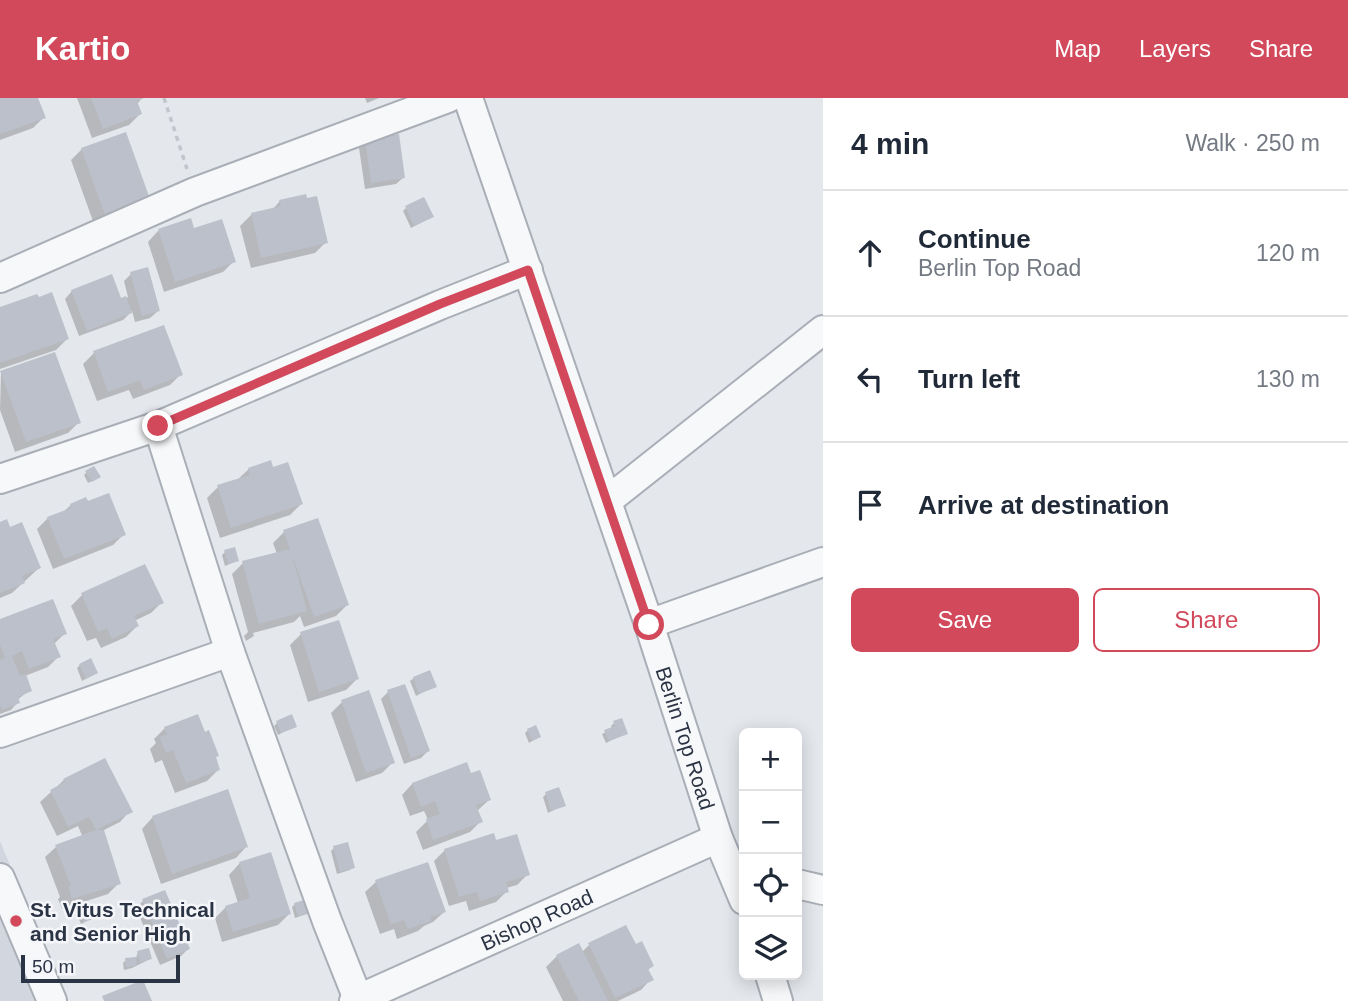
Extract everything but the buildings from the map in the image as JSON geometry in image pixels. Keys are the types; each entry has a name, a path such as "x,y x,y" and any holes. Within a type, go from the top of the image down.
{"street":[{"path":"0,278 195,192 448,98"},
{"name":"Berlin Top Road","path":"468,98 649,625 718,838 739,885"},
{"path":"0,479 158,426 528,270"},
{"path":"607,501 823,330"},
{"path":"158,426 230,652 356,1000"},
{"path":"649,625 823,562"},
{"path":"0,733 230,652"},
{"name":"Bishop Road","path":"356,1000 718,838"},
{"path":"0,878 52,1001"},
{"path":"802,885 823,890"},
{"path":"771,980 778,1001"}],"path":[{"path":"164,98 195,192"}],"shaded area":[{"name":"St. Vitus Technical and Senior High","path":"0,841 66,1001 0,1001"}],"place":[{"name":"St. Vitus Technical and Senior High","path":"16,921"}],"route":[{"path":"158,426 440,304 528,270 649,625"}]}
